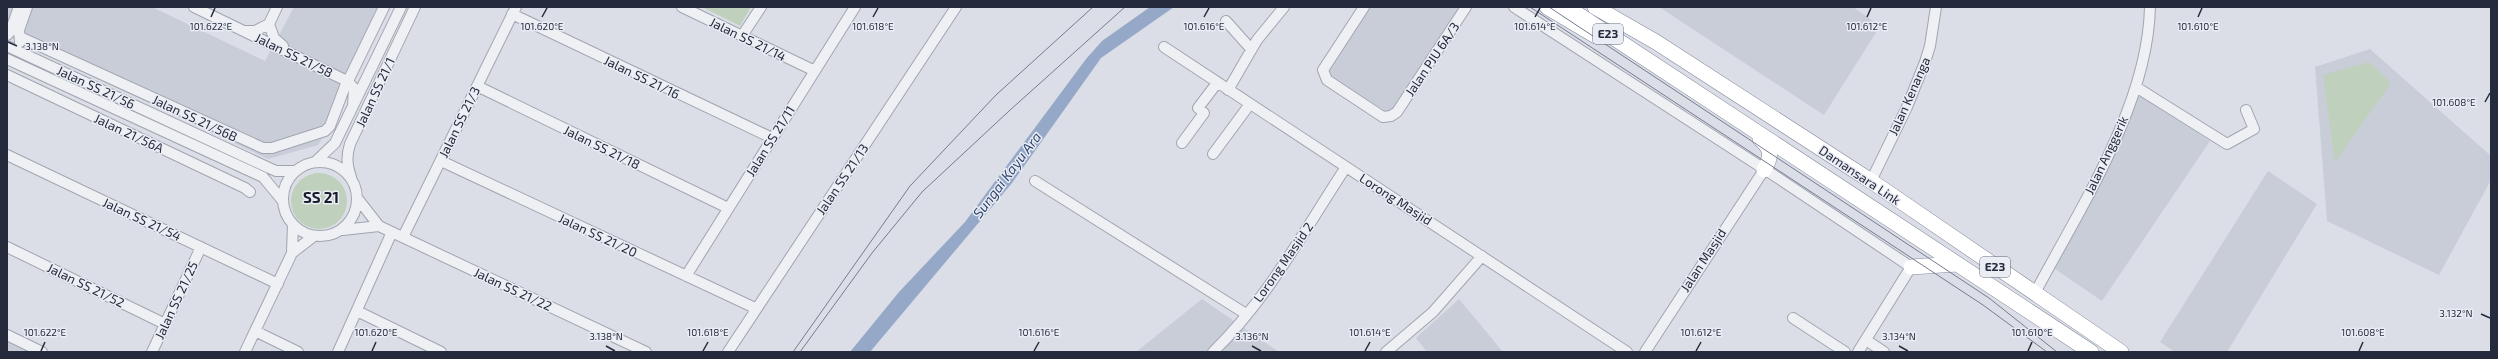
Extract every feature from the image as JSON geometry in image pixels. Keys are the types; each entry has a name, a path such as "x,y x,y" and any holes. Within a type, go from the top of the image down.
{"highway":[{"path":"1547,7 1581,28 1640,56"},
{"name":"Damansara Link","path":"1595,7 1656,42 1870,181 2120,352"},
{"path":"1606,7 1656,42"},
{"name":"Damansara Link","path":"1571,10 2091,352"},
{"path":"1740,122 1769,147 1769,162 1764,170"},
{"path":"1911,268 1957,264"}],"street":[{"path":"7,35 10,32 18,7"},
{"path":"24,54 19,30 27,7"},
{"name":"Jalan SS 21/58","path":"194,7 348,80"},
{"path":"244,31 256,31 269,24 278,7"},
{"name":"Jalan SS 21/56B","path":"20,37 263,148 272,148 325,130 330,126 348,80 384,7"},
{"name":"Jalan SS 21/1","path":"315,162 335,143 401,7"},
{"name":"Jalan SS 21/1","path":"352,179 347,166 347,154 350,144 415,7"},
{"name":"Jalan SS 21/14","path":"682,7 814,71"},
{"path":"742,36 760,7"},
{"name":"Jalan SS 21/11","path":"686,276 855,7"},
{"name":"Jalan SS 21/13","path":"728,352 755,308 956,7"},
{"path":"1228,90 1251,49 1284,7"},
{"name":"Jalan PJU 6A/3","path":"1364,7 1323,70 1323,74 1327,80 1383,117 1391,116 1397,112 1466,7"},
{"path":"1514,7 1835,216 1911,268 1858,352"},
{"name":"Jalan Kenanga","path":"1870,181 1907,107 1925,62 1930,46 1936,7"},
{"name":"Jalan Anggerik","path":"2035,293 2096,178 2136,87 2148,34 2150,7"},
{"name":"Jalan SS 21/3","path":"403,238 514,10"},
{"name":"Jalan SS 21/16","path":"514,10 772,138"},
{"path":"1226,21 1251,49"},
{"name":"Jalan SS 21/58","path":"269,24 274,38 281,45 348,80 354,88 354,106"},
{"name":"Jalan SS 21/56","path":"7,46 276,171 296,171"},
{"name":"Lorong Masjid","path":"1164,47 1627,352"},
{"name":"Jalan SS 21/56","path":"7,59 263,177 282,200"},
{"name":"Jalan SS 21/58","path":"348,80 360,74 375,60"},
{"name":"Jalan 21/56A","path":"7,75 245,188 250,192"},
{"path":"1182,143 1204,113 1198,108 1217,83"},
{"name":"Jalan SS 21/18","path":"477,86 728,208"},
{"path":"2136,87 2227,144 2254,129 2246,110"},
{"path":"1213,154 1250,104"},
{"name":"Jalan SS 21/54","path":"7,155 278,284"},
{"name":"Jalan SS 21/20","path":"441,161 755,308"},
{"path":"245,352 292,253 293,225 284,209 282,200 288,180 296,171 315,162 325,162 336,165 352,179 358,199 354,216 342,230"},
{"name":"Lorong Masjid 2","path":"1213,352 1234,332 1279,270 1346,167"},
{"name":"Jalan Masjid","path":"1645,352 1764,170"},
{"path":"1035,181 1246,314"},
{"name":"Jalan SS 21/22","path":"358,199 379,226 646,352"},
{"path":"293,225 314,236 323,236 342,230 379,226"},
{"path":"338,352 392,232"},
{"path":"292,253 314,236"},
{"name":"Jalan SS 21/52","path":"7,247 165,324"},
{"name":"Jalan SS 21/25","path":"152,352 201,247"},
{"path":"1386,352 1433,312 1482,256"},
{"path":"357,311 441,352"},
{"path":"1792,318 1845,352"},
{"path":"255,331 298,352"},
{"path":"7,335 42,352"},
{"path":"1866,340 1884,352"}],"shaded area":[{"path":"7,7 152,7 265,61 294,7 387,7 342,107 318,145 268,159 7,36"},
{"path":"1360,7 1472,7 1398,119 1320,69"},
{"path":"1659,7 1853,7 1880,26 1824,115"},
{"path":"2370,49 2491,156 2491,180 2439,275 2327,221 2315,67"},
{"path":"2139,95 2210,141 2102,301 2055,269 2108,168"},
{"path":"2268,171 2317,204 2227,352 2175,352 2160,342"},
{"path":"1202,299 1279,352 1136,352"},
{"path":"1459,299 1503,352 1427,352 1416,338"},
{"path":"7,341 29,352 7,352"}],"green space":[{"path":"702,7 751,7 740,26"},
{"path":"2369,62 2391,83 2335,162 2323,75"},
{"path":"313,173 325,173 339,181 347,195 345,212 339,221 325,229 313,229 303,224 296,217 291,207 291,195 296,185 303,178"}],"water":[{"name":"Sungai Kayu Ara","path":"1150,7 1174,7 1101,58 1012,183 870,352 850,352 899,292 965,222 1086,59 1102,41"}],"tram line":[{"path":"793,352 910,186 996,95 1093,7"},
{"path":"800,352 872,253 922,192 1009,111 1125,7"},
{"path":"1530,7 1983,305 2047,352"},
{"path":"1549,7 1989,298 2057,352"}],"district":[{"name":"SS 21","path":"321,198"}]}
